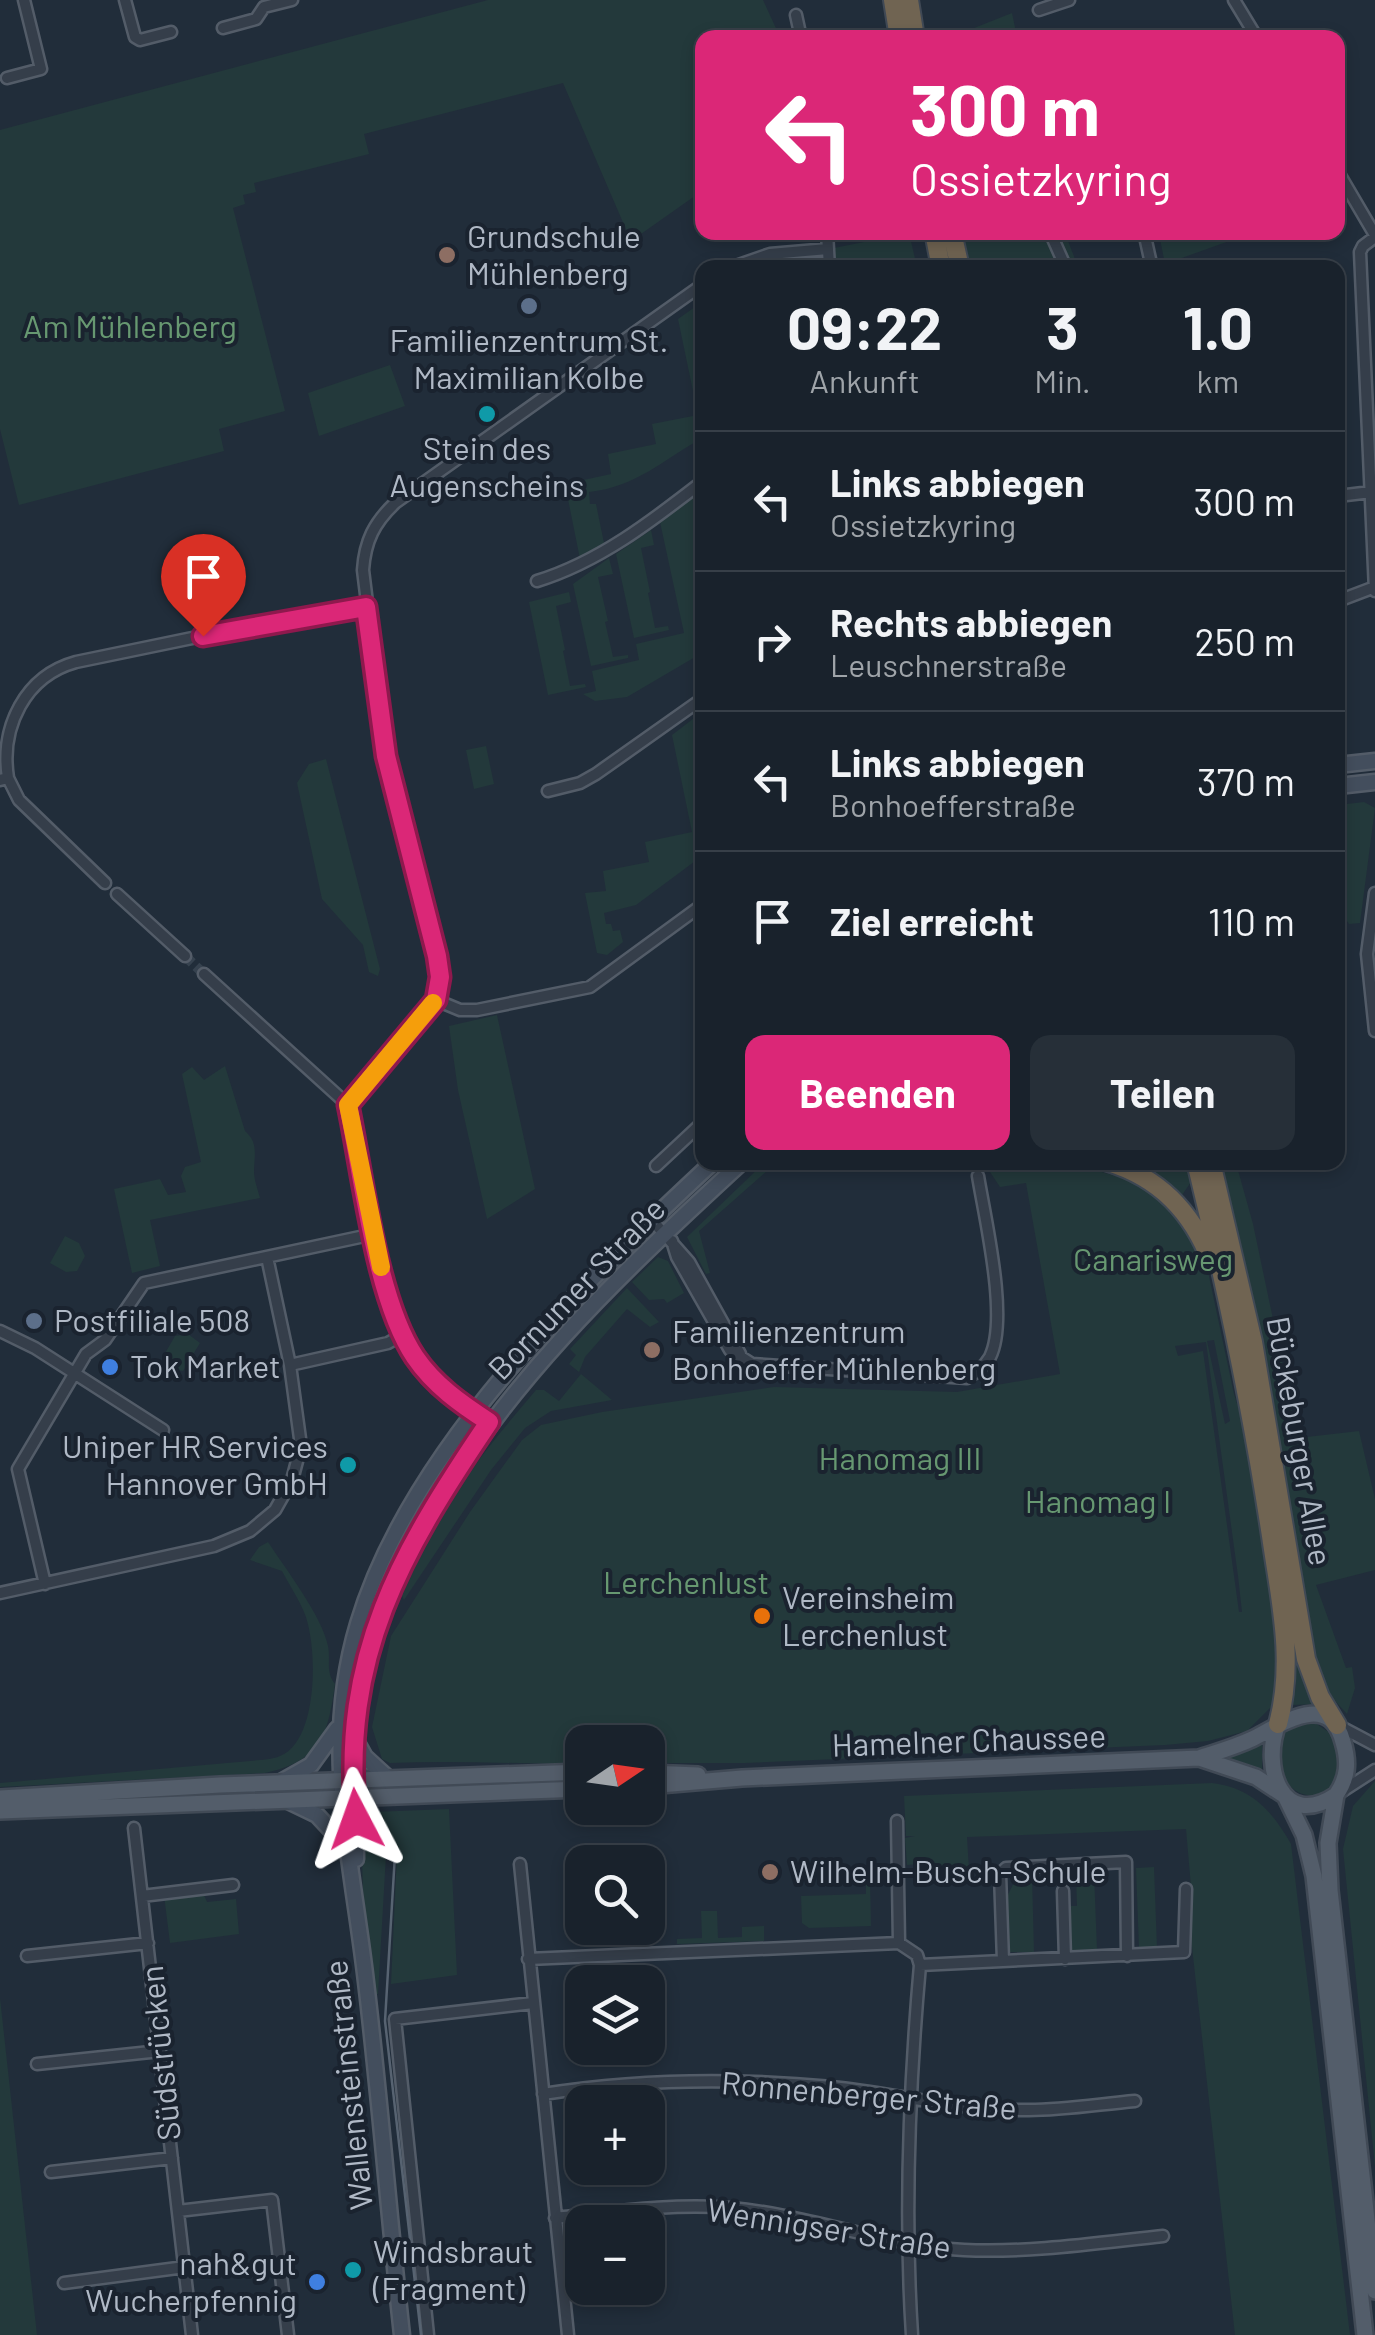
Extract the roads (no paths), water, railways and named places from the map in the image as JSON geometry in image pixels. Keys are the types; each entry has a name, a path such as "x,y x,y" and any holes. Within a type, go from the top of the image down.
{"highway":[{"path":"893,0 898,30"},
{"path":"910,0 914,30"},
{"path":"1130,1170 1161,1188 1196,1226 1213,1266 1235,1382 1254,1425"},
{"name":"Bückeburger Allee","path":"1198,1170 1254,1425 1287,1656 1285,1698 1278,1724"},
{"name":"Bückeburger Allee","path":"1212,1170 1252,1342 1306,1659 1320,1697 1337,1725"}],"main road":[{"path":"1345,764 1375,761"},
{"path":"1345,785 1375,782"},
{"name":"Bornumer Straße","path":"346,1781 368,1645 380,1610 483,1418 540,1335 705,1170"},
{"name":"Bornumer Straße","path":"347,1799 340,1724 352,1643 375,1576 412,1504 483,1418 734,1170"},
{"path":"1365,2335 1314,1876 1304,1835 1271,1766 1270,1752 1278,1724 1304,1714 1337,1725 1345,1750 1347,1768 1336,1795 1328,1844 1330,1890 1375,2291"},
{"path":"279,1783 320,1755 340,1724"},
{"name":"Hamelner Chaussee","path":"665,1785 1199,1758 1252,1739 1278,1724"},
{"path":"353,1734 364,1757 390,1780"},
{"name":"Hamelner Chaussee","path":"1199,1758 1256,1777 1285,1796"},
{"path":"0,1798 565,1773"},
{"name":"Hamelner Chaussee","path":"665,1774 742,1778"},
{"path":"0,1812 565,1790"},
{"path":"1285,1796 1313,1805 1336,1795"},
{"name":"Wallensteinstraße","path":"347,1799 347,1848 355,1890"},
{"name":"Wallensteinstraße","path":"347,1799 402,2335"},
{"path":"288,1801 323,1820 347,1848"}],"street":[{"path":"7,78 41,69 24,0"},
{"path":"125,0 135,37 140,40 171,32"},
{"path":"222,28 256,19 264,7 292,0"},
{"path":"1040,10 1069,0"},
{"path":"1234,0 1252,30"},
{"path":"796,15 799,30"},
{"path":"1345,184 1375,236 1360,252 1375,588 1345,599"},
{"path":"828,240 828,260"},
{"path":"753,260 770,254 828,249"},
{"path":"348,1105 436,1000 440,977 386,756 366,607 366,542 382,515 695,289"},
{"path":"537,581 579,567 662,514 695,488"},
{"path":"1345,495 1371,492"},
{"path":"105,882 19,800 4,779 6,728 24,697 51,671 76,662 366,607"},
{"path":"548,791 580,783 596,774 695,704"},
{"path":"1375,893 1367,954 1375,1031"},
{"path":"117,894 185,956"},
{"path":"436,1000 460,1010 477,1010 590,987 695,910"},
{"path":"204,974 348,1105 384,1281 402,1335 432,1378 483,1418"},
{"path":"656,1166 695,1129"},
{"path":"652,1220 699,1279 740,1354 752,1364 954,1380 980,1370 991,1355 997,1297 978,1176"},
{"path":"46,1584 18,1470 86,1354 106,1340 144,1283 374,1234"},
{"path":"0,1594 214,1546 250,1531 284,1498 301,1446 290,1364 268,1257"},
{"path":"0,1331 36,1348 163,1430"},
{"path":"290,1364 388,1343 402,1335"},
{"path":"1337,1725 1375,1745"},
{"path":"1336,1795 1375,1770"},
{"path":"897,1821 899,1943"},
{"name":"Südstrücken","path":"134,1828 192,2335"},
{"path":"1004,1961 1000,1874 1006,1868 1126,1862 1127,1956"},
{"path":"520,1864 568,2335"},
{"path":"142,1896 233,1885"},
{"path":"920,1965 1184,1952 1186,1889"},
{"path":"1063,1891 1065,1959"},
{"path":"28,1956 148,1943"},
{"path":"528,1959 899,1943 917,1955 920,1965 908,2096 906,2244 912,2335"},
{"path":"428,2335 394,2019 532,2003"},
{"path":"37,2064 160,2050"},
{"name":"Ronnenberger Straße","path":"543,2094 657,2082 727,2081 780,2082 964,2106 1028,2110 1136,2101"},
{"path":"51,2172 172,2158"},
{"path":"178,2212 272,2200 288,2335"},
{"name":"Wennigser Straße","path":"556,2218 641,2209 731,2208 906,2244 967,2250 1033,2249 1163,2236"},
{"path":"64,2282 184,2267"}],"tunnel":[{"path":"185,956 204,974"}],"tram line":[{"path":"395,1854 385,2021 421,2335"}],"place":[{"name":"Grundschule Mühlenberg","path":"447,255"},
{"name":"Familienzentrum St. Maximilian Kolbe","path":"529,306"},
{"name":"Stein des Augenscheins","path":"487,414"},
{"name":"Postfiliale 508","path":"34,1321"},
{"name":"Familienzentrum Bonhoeffer Mühlenberg","path":"652,1350"},
{"name":"Tok Market","path":"110,1367"},
{"name":"Uniper HR Services Hannover GmbH","path":"348,1465"},
{"name":"Vereinsheim Lerchenlust","path":"762,1616"},
{"name":"Wilhelm-Busch-Schule","path":"770,1872"},
{"name":"Windsbraut (Fragment)","path":"353,2270"},
{"name":"nah&gut Wucherpfennig","path":"317,2282"}],"park label":[{"name":"Am Mühlenberg","path":"130,327"},
{"name":"Canarisweg","path":"1153,1260"},
{"name":"Hanomag III","path":"900,1459"},
{"name":"Hanomag I","path":"1098,1502"},
{"name":"Lerchenlust","path":"686,1583"}]}
